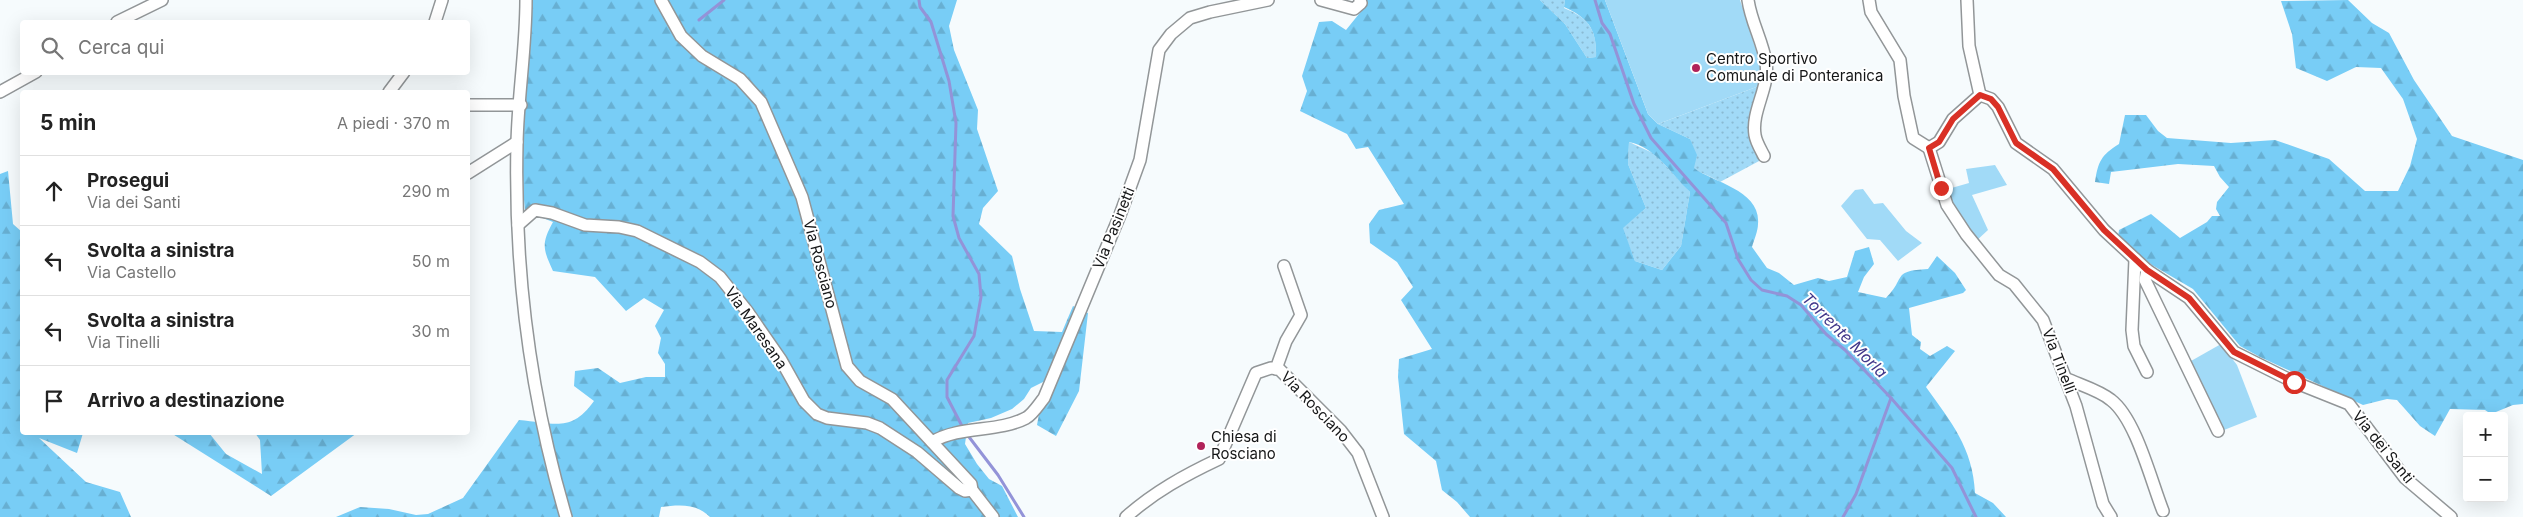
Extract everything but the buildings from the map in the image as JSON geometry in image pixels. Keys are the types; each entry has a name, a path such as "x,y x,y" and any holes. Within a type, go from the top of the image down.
{"street":[{"path":"121,20 162,0"},
{"path":"436,20 442,0"},
{"path":"526,0 521,105 517,142 520,281 539,416 566,517"},
{"name":"Via Rosciano","path":"661,0 682,36 702,56 740,79 761,102 802,197 848,366 860,381 892,398 971,484 972,490 993,517"},
{"name":"Via Pasinetti","path":"932,442 964,430 1012,423 1028,417 1044,398 1120,215 1140,160 1159,50 1171,34 1190,18 1228,4 1268,0"},
{"path":"1321,0 1354,9 1360,3 1360,0"},
{"path":"1748,0 1751,19 1766,63 1766,79 1756,116 1755,135 1764,156"},
{"path":"1869,0 1871,12 1900,60 1904,96 1913,138 1929,148 1939,142 1953,119 1980,95 1969,46 1967,0"},
{"path":"0,92 31,75"},
{"path":"390,90 402,75"},
{"name":"Via dei Santi","path":"1980,95 1991,99 1998,107 2016,143 2053,169 2104,230 2147,270 2189,298 2234,352 2294,382 2349,404 2405,478 2451,517"},
{"path":"470,105 521,105"},
{"path":"470,172 517,142"},
{"name":"Via Tinelli","path":"1929,148 1947,205 1966,234 1999,275 2014,284 2043,320 2076,406 2103,504 2111,517"},
{"name":"Via Maresana","path":"518,225 535,210 552,213 585,225 619,227 637,231 700,262 720,277 747,311 781,360 804,402 817,414 827,418 867,423 880,428 917,452 959,488 965,491 972,490"},
{"path":"2135,259 2132,330 2134,346 2147,372"},
{"path":"1276,369 1286,341 1301,315 1284,266"},
{"path":"2147,270 2145,280 2218,431"},
{"name":"Via Rosciano","path":"1126,517 1145,500 1185,475 1219,459 1256,373 1262,369 1276,369 1320,409 1358,453 1383,517"},
{"path":"2065,378 2110,398 2123,410 2131,426 2163,511"}],"shaded area":[{"path":"1540,0 1565,0 1564,8 1580,16 1590,26 1595,39 1596,57 1587,58 1565,24"},
{"name":"Centro Sportivo Comunale di Ponteranica","path":"1605,0 1740,0 1764,75 1759,86 1658,124 1648,114"},
{"path":"1759,86 1750,115 1750,131 1761,160 1720,182 1693,168 1690,139 1658,124"},
{"path":"1629,142 1655,154 1690,192 1681,246 1662,270 1635,261 1622,228 1646,208 1628,164"},
{"path":"1995,165 2007,185 1972,195 1988,230 1975,242 1951,205 1948,189 1969,183 1966,169"},
{"path":"1863,189 1874,204 1883,203 1906,231 1922,243 1898,261 1880,240 1867,239 1841,206 1855,190"},
{"path":"2221,344 2237,365 2257,417 2224,430 2191,361"}],"green space":[{"path":"529,0 957,0 949,26 954,50 978,110 977,129 998,191 983,208 979,224 1012,256 1020,289 1034,331 1062,332 1073,306 1088,313 1079,391 1056,436 1037,425 1045,381 1031,388 1024,399 1012,409 991,418 968,423 965,444 989,479 1002,486 1018,517 710,517 699,509 681,506 661,507 659,517 336,517 360,507 389,509 416,515 428,514 463,498 519,420 561,424 578,418 586,411 594,401 574,386 575,371 598,368 620,383 646,377 665,377 665,364 658,353 661,338 655,326 664,310 644,298 626,311 595,277 553,271 545,252 545,241 553,222 525,211 523,132"},
{"path":"1365,0 1540,0 1565,24 1587,58 1596,57 1593,32 1580,16 1564,7 1565,0 1605,0 1648,114 1658,124 1690,139 1697,155 1694,168 1735,189 1752,203 1757,212 1758,224 1752,247 1767,268 1779,273 1794,285 1818,278 1829,281 1847,277 1855,251 1869,247 1874,264 1864,277 1858,292 1886,298 1901,276 1909,271 1928,269 1937,256 1955,273 1966,290 1963,293 1909,308 1912,335 1921,342 1920,349 1930,356 1947,346 1955,351 1926,387 1959,436 1970,462 1975,493 1993,503 2006,517 1470,517 1457,502 1442,490 1436,461 1404,434 1398,377 1399,359 1432,349 1401,300 1413,287 1397,262 1370,243 1369,224 1379,210 1404,204 1368,147 1356,149 1347,134 1300,111 1307,91 1302,76 1319,22 1332,21 1346,30 1367,4","holes":["1629,142 1639,145 1655,155 1690,192 1681,246 1662,270 1635,261 1623,228 1646,208 1628,164"]},
{"path":"2348,0 2372,23 2389,33 2414,80 2452,136 2523,160 2523,404 2513,405 2496,412 2450,409 2435,436 2420,426 2397,400 2387,399 2363,405 2240,346 2193,289 2152,265 2118,237 2119,230 2151,214 2180,238 2207,222 2212,216 2220,216 2216,209 2217,202 2229,187 2220,177 2214,166 2178,164 2111,172 2109,184 2095,182 2101,160 2119,144 2125,115 2146,115 2158,131 2167,138 2231,143 2275,140 2329,159 2365,191 2398,191 2410,166 2417,139 2403,99 2381,68 2356,67 2327,81 2296,68 2292,34 2281,1"},
{"path":"8,171 13,224 20,230 20,435 82,435 77,453 39,438 86,482 120,492 131,517 0,517 0,174"},
{"path":"174,435 211,435 226,454 262,474 260,440 256,435 354,435 271,496"}],"waterway":[{"path":"699,20 724,0"},
{"path":"919,0 920,7 931,22 949,81 956,123 953,216 959,238 979,274 981,297 974,336 947,380 947,397 963,428"},
{"name":"Torrente Morla","path":"1595,0 1602,23 1610,34 1634,104 1651,138 1726,223 1738,259 1751,280 1762,290 1787,296 1801,305 1826,334 1845,350 1891,398 1952,468 1976,517"},
{"path":"1843,517 1856,494 1891,398"},
{"path":"966,433 998,475 1024,517"}],"place":[{"name":"Centro Sportivo Comunale di Ponteranica","path":"1696,68"},
{"name":"Chiesa di Rosciano","path":"1201,446"}],"route":[{"path":"1941,188 1929,148 1939,142 1953,119 1980,95 1991,99 1998,107 2016,143 2053,169 2104,230 2147,270 2189,298 2234,352 2294,382"}]}
